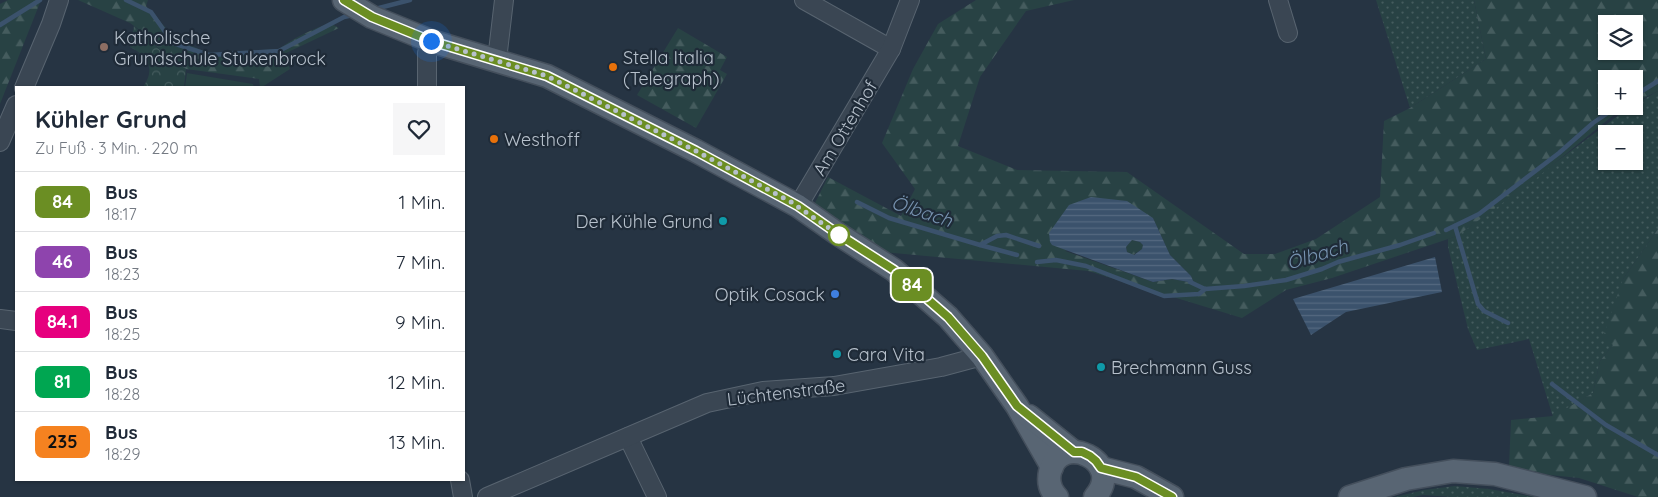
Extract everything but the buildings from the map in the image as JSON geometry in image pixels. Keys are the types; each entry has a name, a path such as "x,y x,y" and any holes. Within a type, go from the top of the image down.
{"main road":[{"path":"357,8 431,41 547,76 696,151 798,206 894,270 948,317 982,356 1017,406 1052,467"},
{"path":"1017,406 1074,452"},
{"path":"1057,497 1050,487 1049,480 1052,467 1060,456 1074,452 1082,452 1090,456 1101,468 1103,482 1096,496"},
{"path":"1101,468 1136,477 1172,497"},
{"path":"1350,497 1406,479 1452,472 1495,474 1581,496"},
{"path":"1096,496 1123,484 1148,485"}],"street":[{"path":"25,86 59,0"},
{"path":"497,60 504,0"},
{"path":"804,0 891,49"},
{"name":"Am Ottenhof","path":"798,206 891,49 910,0"},
{"path":"1278,0 1288,33"},
{"path":"426,86 427,53 431,41"},
{"path":"0,142 15,107"},
{"path":"0,319 15,321"},
{"name":"Lüchtenstraße","path":"487,497 707,402 763,391 834,386 940,367 982,356"},
{"path":"628,437 657,497"},
{"path":"460,481 464,497"}],"green space":[{"path":"8,0 41,0 0,104 0,4"},
{"path":"78,0 148,0 146,6 176,39 208,53 279,49 303,34 330,23 339,28 284,54 290,69 264,86 260,86 259,79 186,69 173,62 130,23"},
{"path":"976,0 1074,0 1026,11 980,77 958,146 1017,170 1127,172 1244,254 1275,254 1316,239 1380,197 1384,121 1410,108 1486,59 1474,0 1658,0 1658,91 1643,98 1643,70 1598,70 1598,115 1614,115 1601,125 1598,125 1598,128 1533,181 1457,236 1332,278 1286,290 1242,318 1088,271 883,252 811,211 828,177 901,216 915,189 882,143 913,69 938,24","holes":["1153,218 1170,255 1191,276 1194,283 1172,279 1153,282 1065,251"]},
{"path":"1376,0 1474,0 1486,59 1410,108"},
{"path":"134,26 173,62 186,69 184,86 144,86 149,74 148,64 141,55 130,47"},
{"path":"678,28 727,57 720,70 727,74 696,128 637,95"},
{"path":"187,73 253,84 254,86 185,86"},
{"path":"1658,91 1658,229 1623,279 1614,344 1600,361 1593,393 1553,417 1529,339 1477,350 1468,329 1448,247 1448,239 1457,236 1598,131 1598,170 1643,170 1643,125 1606,125 1619,115 1643,115 1643,100"},
{"path":"1658,229 1658,497 1638,497 1579,478 1550,475 1509,466 1511,420 1553,416 1593,393 1600,361 1613,345 1603,337 1623,279"},
{"path":"1132,240 1143,245 1142,249 1133,255 1127,252 1126,247"},
{"path":"1455,486 1489,489 1535,497 1423,495 1395,497 1424,490"}],"water":[{"path":"1091,197 1127,201 1153,218 1170,255 1191,276 1194,283 1172,279 1153,282 1052,245 1049,233 1069,205","holes":["1132,240 1143,245 1142,249 1134,255 1127,252 1126,247"]},
{"path":"1435,257 1442,292 1346,312 1311,335 1293,299"}],"waterway":[{"name":"Ölbach","path":"0,25 40,0"},
{"name":"Ölbach","path":"126,0 151,12 173,43 209,55 279,51 344,17 353,15"},
{"name":"Ölbach","path":"375,9 410,0"},
{"name":"Ölbach","path":"1643,90 1658,81"},
{"name":"Ölbach","path":"1446,230 1479,214 1559,153 1605,115"},
{"name":"Ölbach","path":"857,202 889,218 980,245 997,236 1006,235 1039,246"},
{"path":"1455,226 1478,304 1484,311 1508,323"},
{"name":"Ölbach","path":"1190,282 1205,289 1286,280 1434,233"},
{"name":"Ölbach","path":"980,245 1017,255"},
{"name":"Ölbach","path":"1037,262 1056,260 1086,266 1164,296 1199,294 1205,289"},
{"path":"1552,384 1606,425 1658,455"}],"bus line":[{"name":"84","path":"344,0 372,17 431,41 547,76 696,151 798,206 894,270 948,317 982,356 1017,406 1050,434 1074,452 1082,452 1090,456 1101,468 1136,477 1172,497"}],"place":[{"name":"Katholische Grundschule Stukenbrock","path":"104,47"},
{"name":"Stella Italia (Telegraph)","path":"613,67"},
{"name":"Westhoff","path":"494,139"},
{"name":"Der Kühle Grund","path":"723,221"},
{"name":"Optik Cosack","path":"835,294"},
{"name":"Cara Vita","path":"837,354"},
{"name":"Brechmann Guss","path":"1101,367"}],"route":[{"path":"431,41 547,76 696,151 791,202 839,235"}]}
